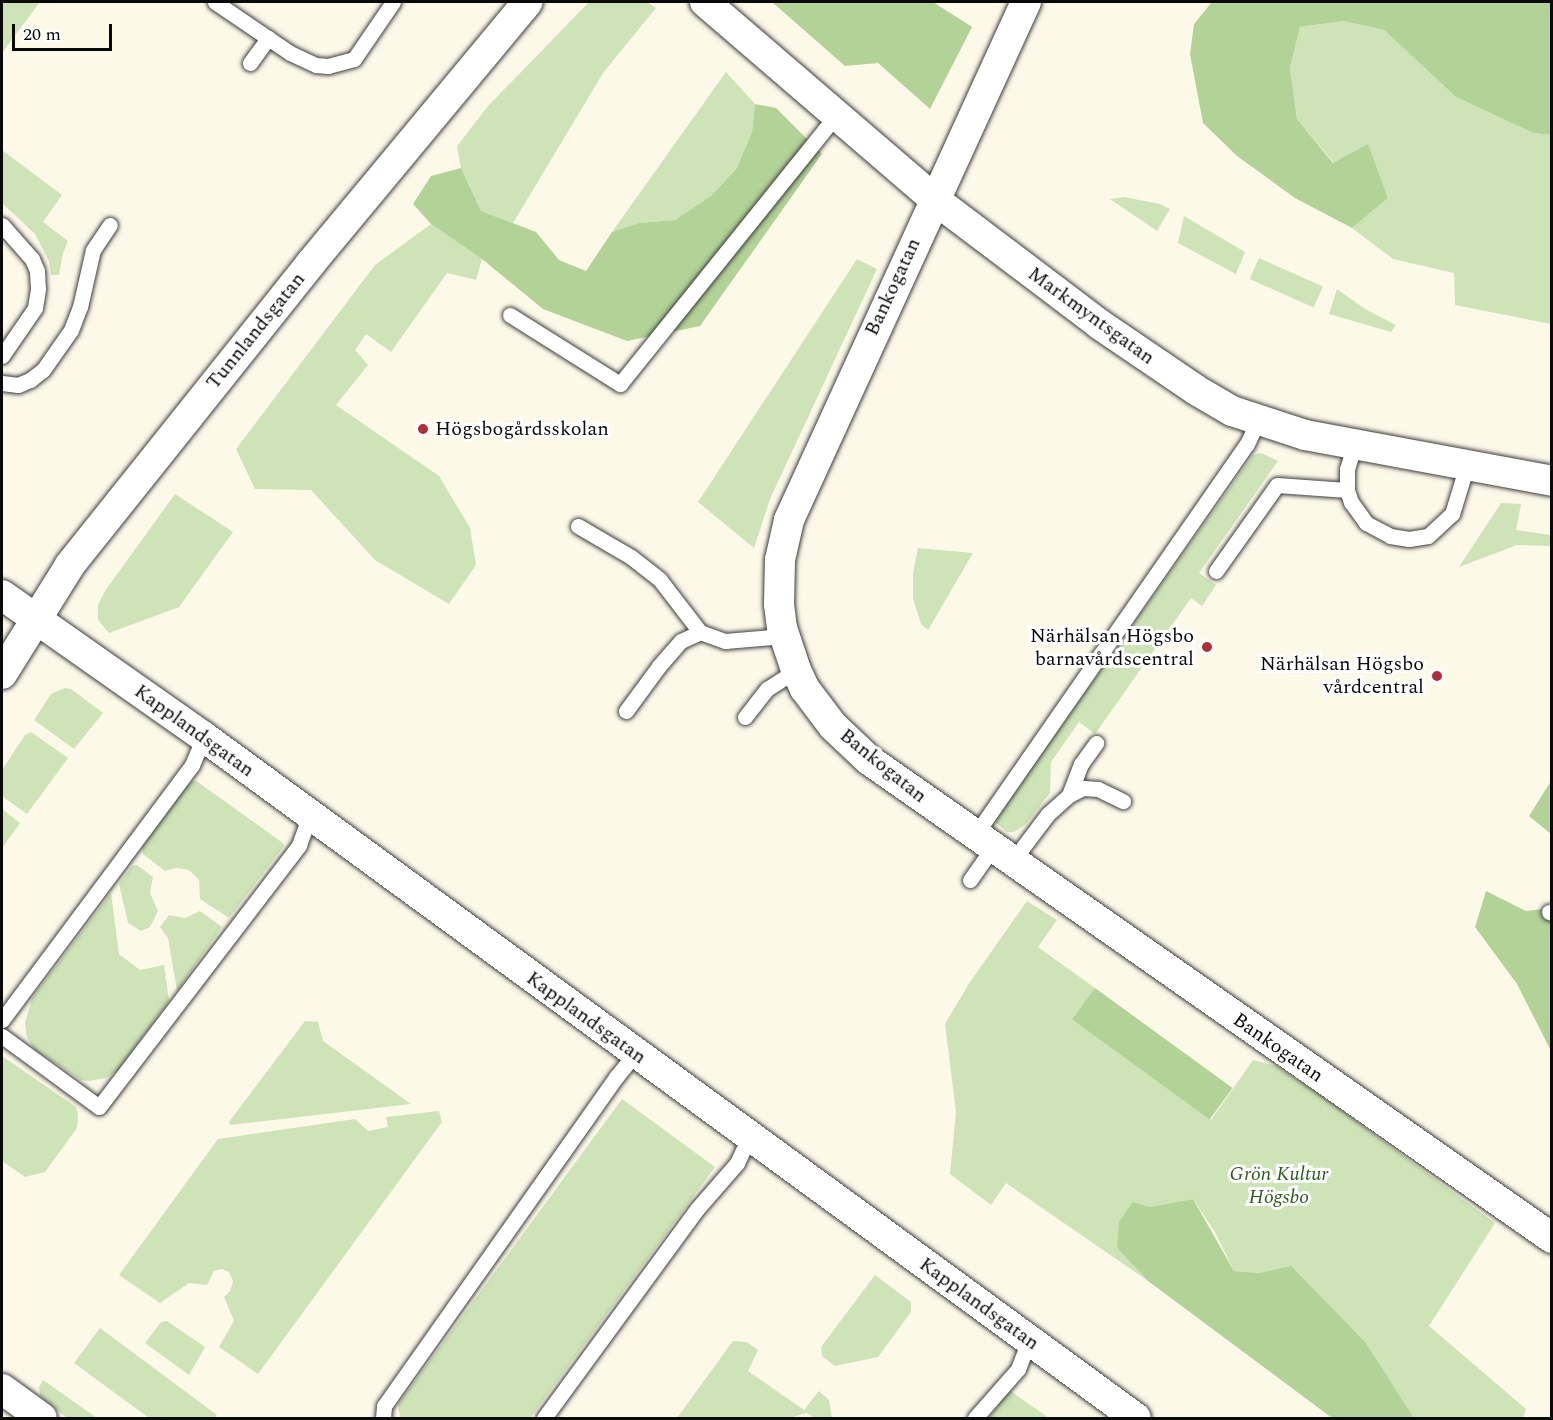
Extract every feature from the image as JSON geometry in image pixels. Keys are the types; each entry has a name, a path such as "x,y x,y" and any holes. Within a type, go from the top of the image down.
{"street":[{"name":"Tunnlandsgatan","path":"2,674 70,564 223,372 528,2"},
{"name":"Markmyntsgatan","path":"705,2 934,199 1099,324 1196,390 1232,411 1305,435 1551,481"},
{"name":"Bankogatan","path":"1026,2 789,520 780,560 779,604 784,636 796,670 815,704 856,750 1551,1238"},
{"name":"Kapplandsgatan","path":"2,594 204,737 1136,1419"},
{"path":"2,1389 42,1419"}],"lane":[{"path":"215,2 268,38 316,65 342,64 354,59 393,2"},
{"path":"250,63 268,38"},
{"path":"510,315 620,384 837,114"},
{"path":"2,225 33,260 38,289 35,308 2,356"},
{"path":"2,384 18,385 30,380 43,370 71,330 80,307 93,250 110,225"},
{"path":"970,880 984,842 1247,444 1258,420"},
{"path":"1355,443 1347,469 1347,490 1350,502 1366,523 1390,536 1409,539 1428,536 1452,514 1467,465"},
{"path":"1216,571 1277,485 1347,490"},
{"path":"578,526 632,557 660,580 700,632 725,641 784,636"},
{"path":"626,711 681,641 700,632"},
{"path":"745,717 767,689 796,670"},
{"path":"2,1020 192,765 204,737"},
{"path":"1069,795 1081,764 1096,743"},
{"path":"1023,848 1048,814 1069,795 1083,788 1098,789 1123,801"},
{"path":"2,1036 99,1107 299,845 310,815"},
{"path":"383,1419 384,1406 617,1076 635,1054"},
{"path":"544,1419 697,1209 736,1163 750,1135"},
{"path":"975,1419 1018,1369 1029,1340"}],"green space":[{"path":"2,2 40,2 2,53"},
{"path":"589,2 647,2 656,8 603,73 513,223 481,211 461,168 457,146 488,106"},
{"path":"772,2 933,2 972,27 930,109 878,63 845,66"},
{"path":"1212,2 1551,2 1551,135 1533,133 1456,97 1384,30 1343,21 1300,27 1290,68 1297,119 1333,163 1368,144 1388,198 1352,228 1295,198 1237,156 1203,123 1190,54 1194,24"},
{"path":"1343,21 1384,30 1456,97 1533,133 1551,135 1551,324 1455,305 1454,273 1393,259 1352,228 1388,198 1368,145 1334,163 1297,119 1290,68 1300,27"},
{"path":"726,72 755,104 752,132 737,168 711,196 675,220 639,223 612,232"},
{"path":"755,104 776,108 822,154 700,326 627,341 543,309 482,259 431,224 413,204 431,176 461,168 481,211 536,232 559,260 586,271 612,232 639,223 675,220 711,196 737,168 752,132"},
{"path":"2,150 62,195 43,222 68,241 59,275 51,275 49,261 35,234 2,203"},
{"path":"1124,197 1160,204 1170,209 1157,231 1110,199"},
{"path":"1184,216 1245,252 1236,274 1178,243"},
{"path":"431,224 482,259 476,280 447,273 391,352 366,334 355,350 368,365 336,405 439,476 470,528 476,565 449,604 375,560 311,490 255,489 236,449 375,265"},
{"path":"1259,258 1323,286 1314,307 1250,279"},
{"path":"857,259 877,269 770,499 754,548 698,502"},
{"path":"1337,289 1365,309 1396,325 1391,332 1329,314"},
{"path":"1261,453 1278,461 1199,573 1216,585 1202,606 1191,598 1095,734 1079,722 1051,762 1050,793 1026,824 1014,832 1007,832 994,821 1253,455"},
{"path":"175,494 233,532 179,607 109,633 98,620 98,605 105,591"},
{"path":"1501,503 1521,504 1516,530 1551,535 1551,546 1517,545 1459,567"},
{"path":"918,548 973,553 928,630 921,624 913,599 913,573"},
{"path":"65,688 71,689 103,713 74,749 34,720 51,694"},
{"path":"31,732 68,758 27,814 2,796 2,770 25,735"},
{"path":"195,780 283,843 284,846 229,918 200,899 199,880 189,870 176,868 165,871 143,854 142,847 187,785"},
{"path":"1551,781 1551,834 1529,816"},
{"path":"2,809 20,823 2,848"},
{"path":"137,865 153,877 150,893 158,911 150,927 141,931 128,923 119,884 132,866"},
{"path":"1486,891 1526,911 1551,908 1551,1051 1517,984 1475,927"},
{"path":"111,893 119,954 140,970 164,965 169,1001 118,1070 106,1078 88,1081 81,1080 34,1049 27,1037 25,1023 32,998"},
{"name":"Grön Kultur Högsbo","path":"1027,901 1057,920 1038,947 1095,988 1074,1021 1211,1120 1253,1060 1276,1066 1327,1100 1495,1223 1429,1326 1526,1409 1523,1418 1414,1418 1366,1343 1260,1273 1234,1271 1215,1232 1193,1199 1150,1207 1133,1202 1117,1248 1148,1281 1006,1183 991,1205 950,1174 956,1112 945,1024 970,982"},
{"path":"200,911 222,927 177,991 168,938 160,927 169,915 185,918"},
{"path":"1095,988 1233,1088 1210,1119 1072,1020"},
{"path":"305,1021 318,1022 323,1041 411,1104 230,1125 229,1122"},
{"path":"2,1056 76,1107 77,1128 45,1172 25,1177 2,1161"},
{"path":"622,1099 715,1167 530,1418 400,1418 398,1404"},
{"path":"439,1111 442,1122 258,1374 219,1347 234,1321 224,1297 230,1291 233,1281 229,1272 222,1269 214,1271 207,1285 189,1283 160,1303 119,1275 218,1139 355,1119 368,1131 388,1127 386,1117"},
{"path":"1193,1199 1234,1271 1260,1273 1291,1266 1366,1343 1414,1418 1332,1418 1148,1281 1117,1248 1119,1222 1133,1202 1150,1207"},
{"path":"875,1275 911,1302 911,1312 878,1357 835,1366 822,1356 821,1347"},
{"path":"167,1321 205,1347 189,1375 145,1343 161,1322"},
{"path":"100,1328 217,1415 214,1418 149,1418 74,1363"},
{"path":"733,1341 747,1342 758,1350 748,1371 804,1410 819,1391 829,1400 832,1418 814,1418 807,1413 789,1418 677,1418"},
{"path":"43,1380 97,1418 67,1418 40,1396 39,1387"},
{"path":"1009,1390 1049,1418 989,1418"}],"place":[{"name":"Högsbogårdsskolan","path":"423,429"},
{"name":"Närhälsan Högsbo barnavårdscentral","path":"1207,647"},
{"name":"Närhälsan Högsbo vårdcentral","path":"1437,676"}]}
